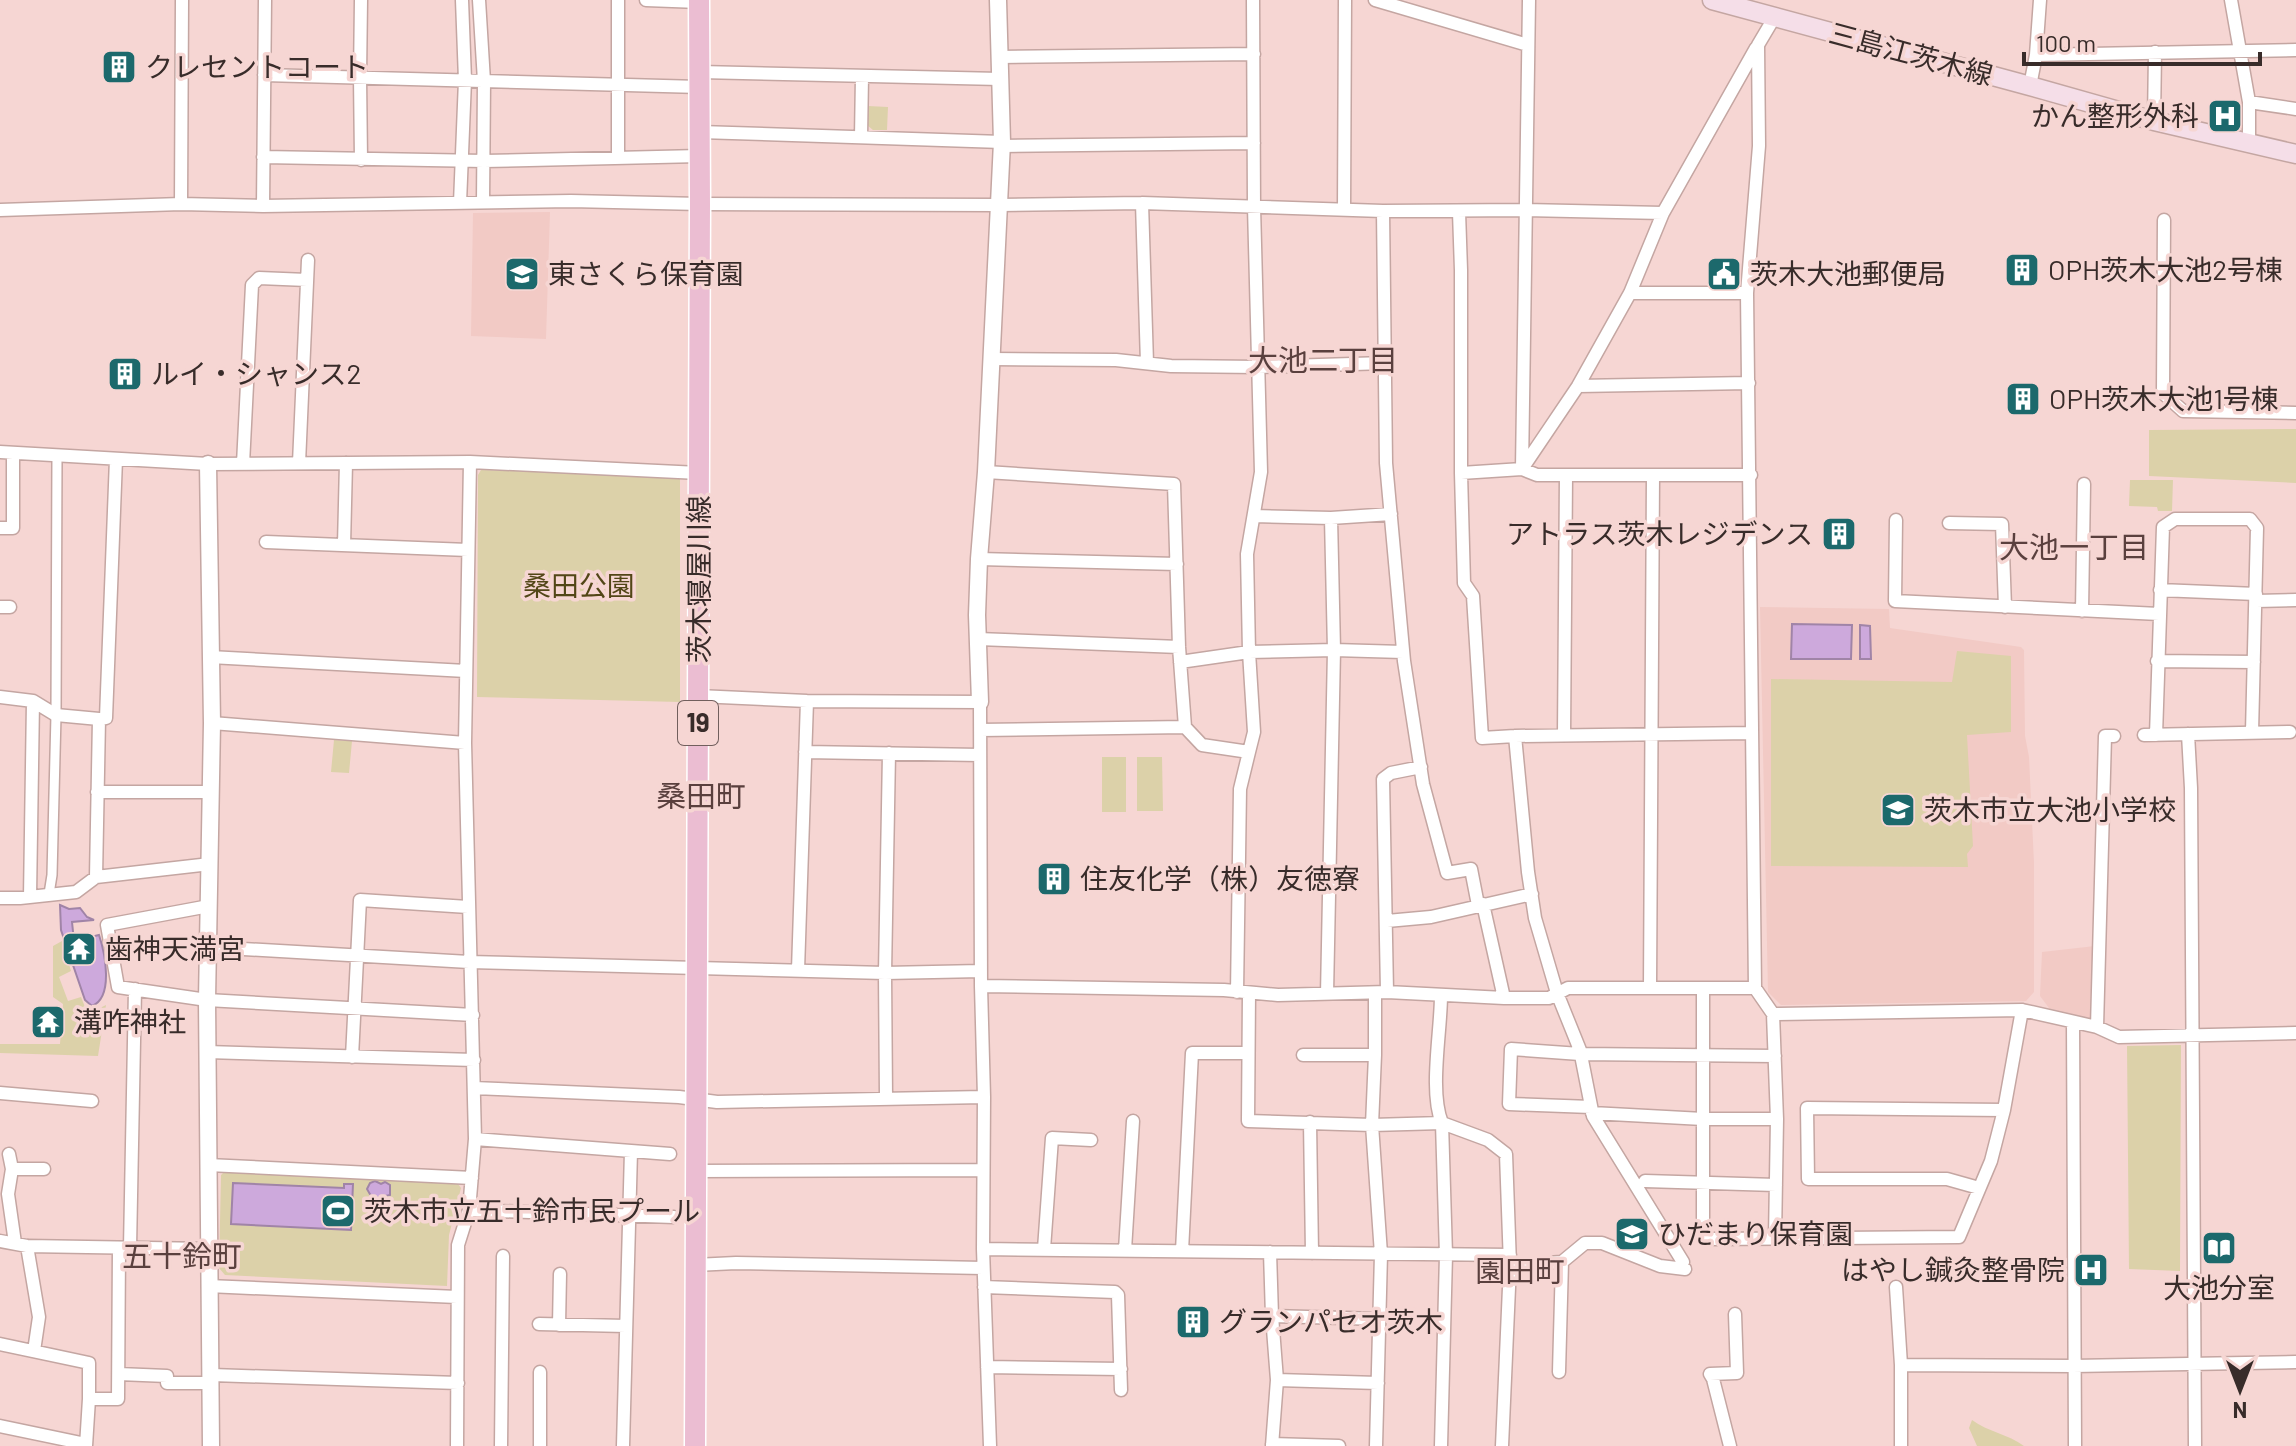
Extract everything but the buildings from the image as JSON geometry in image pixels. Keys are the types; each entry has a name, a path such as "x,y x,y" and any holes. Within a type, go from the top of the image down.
{"main road":[{"name":"三島江茨木線","path":"1712,0 1749,6 1774,18 2154,121 2296,154"},
{"name":"茨木寝屋川線","path":"695,1446 699,1"}],"street":[{"path":"181,204 182,0"},
{"path":"263,206 265,0"},
{"path":"361,0 361,160"},
{"path":"460,203 465,80 462,0"},
{"path":"479,0 484,81 483,202"},
{"path":"618,0 618,158"},
{"path":"646,0 699,1"},
{"path":"990,1446 983,1268 978,639 979,559 1002,144 998,0"},
{"path":"1253,0 1254,207 1261,472 1247,554 1254,732 1240,789 1248,1121 1372,1125 1442,1123 1488,1140 1506,1154 1510,1260 1502,1446"},
{"path":"1344,210 1345,0"},
{"path":"1375,0 1401,4 1528,45"},
{"path":"1522,469 1529,0"},
{"path":"2030,86 2040,0"},
{"path":"2231,0 2249,102 2249,144"},
{"path":"1522,469 1578,386 1630,293 1663,213 1774,18"},
{"path":"1758,45 1759,146 1747,293 1755,988 1773,1014 1777,1119 1775,1238"},
{"path":"2036,55 2296,50"},
{"path":"2154,121 2155,52"},
{"path":"999,57 1254,54"},
{"path":"264,75 618,84 862,76 1000,79"},
{"path":"861,137 862,76"},
{"path":"2249,102 2296,109"},
{"path":"700,132 1002,144 1254,143"},
{"path":"263,157 484,161 700,156"},
{"path":"0,210 181,204 263,206 571,201 700,204 1142,203 1383,211 1663,213"},
{"path":"1142,203 1147,363"},
{"path":"1383,211 1386,463 1403,652 1423,784 1447,873 1471,869 1504,998"},
{"path":"1459,212 1464,583 1473,596 1482,738 1752,733"},
{"path":"2164,220 2163,393 2183,411 2296,413"},
{"path":"299,463 308,260"},
{"path":"243,464 252,285 259,278 307,280"},
{"path":"1630,293 1747,293"},
{"path":"991,359 1116,360 1171,366 1258,367 1385,363"},
{"path":"1578,386 1749,383"},
{"path":"0,528 13,528 7,452 208,464 470,462 699,473"},
{"path":"49,894 56,715 57,455"},
{"path":"0,697 33,701 56,715 106,718 116,459"},
{"path":"457,1446 458,1245 469,1210 475,1139 465,743 470,462"},
{"path":"344,545 346,463"},
{"path":"208,464 212,723 207,1000 211,1446"},
{"path":"1461,473 1522,469 1537,475 1751,475"},
{"path":"986,472 1174,484 1185,727 1202,745 1249,752"},
{"path":"1564,735 1566,475"},
{"path":"1650,988 1653,475"},
{"path":"2082,611 2084,484"},
{"path":"1254,516 1331,518 1391,514"},
{"path":"1327,994 1334,650 1331,518"},
{"path":"2252,732 2257,528 2250,519 2175,519 2163,527 2150,735 2290,732"},
{"path":"1896,520 1895,601 2159,614"},
{"path":"1949,523 2002,524 2005,607"},
{"path":"266,542 468,550"},
{"path":"979,559 1177,564"},
{"path":"2160,590 2296,600"},
{"path":"978,639 1179,647"},
{"path":"1180,662 1249,652 1403,652"},
{"path":"210,657 466,671"},
{"path":"2157,661 2254,662"},
{"path":"698,696 807,701 980,702"},
{"path":"30,897 33,701"},
{"path":"798,970 807,701"},
{"path":"96,877 99,719"},
{"path":"212,723 465,743"},
{"path":"980,730 1185,727"},
{"path":"2188,734 2191,788 2195,1446"},
{"path":"983,1249 1446,1255 1562,1262 1585,1243 1602,1243 1660,1266 1684,1266 1592,1110 1580,1054 1557,993 1535,918 1515,736"},
{"path":"2097,1027 2105,736 2114,736"},
{"path":"805,752 980,755"},
{"path":"886,1097 889,753"},
{"path":"1376,1446 1381,1254 1372,1125 1387,921 1383,779 1391,773 1421,767"},
{"path":"97,792 211,792"},
{"path":"0,898 76,892 96,877 210,864"},
{"path":"1387,921 1431,917 1532,894"},
{"path":"352,1057 360,900 468,907"},
{"path":"209,906 107,925 118,987 207,1000 473,1015"},
{"path":"209,947 469,962 885,973 981,971"},
{"path":"981,986 1504,998 1549,998 1568,988 1755,988"},
{"path":"1703,988 1703,1239 1959,1237 1991,1161 2004,1110 2022,1010"},
{"path":"89,1399 118,1399 135,989"},
{"path":"1441,995 1436,1082 1437,1112 1442,1123 1446,1255 1441,1446"},
{"path":"1773,1014 2022,1010 2097,1027 2119,1037 2296,1033"},
{"path":"2073,1022 2075,1446"},
{"path":"1775,1056 1580,1054 1511,1049 1509,1104 1703,1119 1777,1119"},
{"path":"207,1052 474,1060"},
{"path":"1182,1251 1192,1053 1248,1053"},
{"path":"1303,1055 1375,1055"},
{"path":"474,1088 679,1097 717,1102 984,1097"},
{"path":"0,1093 92,1101"},
{"path":"1979,1188 1947,1179 1808,1179 1807,1108 2004,1110"},
{"path":"1125,1250 1133,1121"},
{"path":"1310,1122 1312,1253"},
{"path":"1044,1249 1052,1138 1091,1140"},
{"path":"475,1139 670,1154"},
{"path":"623,1446 631,1151"},
{"path":"9,1154 12,1169 8,1194 39,1317 34,1351"},
{"path":"208,1165 472,1178"},
{"path":"12,1169 44,1169"},
{"path":"696,1171 983,1170"},
{"path":"1645,1181 1776,1185"},
{"path":"469,1210 674,1217"},
{"path":"0,1241 208,1249"},
{"path":"1270,1252 1277,1380 1272,1445 1339,1446"},
{"path":"501,1446 503,1256"},
{"path":"1559,1372 1562,1262"},
{"path":"695,1265 736,1263 983,1268"},
{"path":"559,1325 560,1274"},
{"path":"208,1286 457,1297"},
{"path":"984,1287 1115,1292 1118,1295 1121,1390"},
{"path":"1896,1287 1901,1365 1901,1446"},
{"path":"1730,1446 1710,1374 1737,1373 1735,1314"},
{"path":"1272,1316 1380,1319"},
{"path":"539,1324 626,1326"},
{"path":"0,1344 89,1363 86,1445 0,1426"},
{"path":"1901,1365 2296,1362"},
{"path":"987,1367 1121,1369"},
{"path":"540,1372 540,1446"},
{"path":"119,1374 167,1376 167,1383 212,1379 458,1383"},
{"path":"1277,1380 1378,1383"}],"shaded area":[{"path":"550,212 546,339 471,336 473,213"},
{"name":"茨木市立大池小学校","path":"1760,607 1889,609 1890,628 2021,647 2024,650 2025,736 2029,757 2034,863 2034,992 2026,1001 1781,1005 1768,992"},
{"path":"1792,624 1852,625 1851,659 1791,659"},
{"path":"1860,625 1870,626 1871,659 1860,659"},
{"path":"60,905 69,909 80,908 94,920 72,922 74,941 99,935 106,974 103,994 92,1006 85,1000 61,930"},
{"path":"2095,946 2092,1025 2055,1016 2040,996 2042,952"},
{"path":"375,1181 390,1185 390,1195 371,1196 367,1189"},
{"path":"233,1183 344,1188 344,1184 353,1184 351,1230 231,1224"}],"green space":[{"path":"868,106 888,107 887,130 873,130 867,125"},
{"path":"2296,429 2296,483 2149,476 2149,430"},
{"name":"桑田公園","path":"481,470 680,475 680,702 477,697 478,475"},
{"path":"2130,480 2173,480 2172,511 2129,506"},
{"path":"1957,651 2011,656 2011,732 1967,735 1973,846 1967,854 1968,867 1771,866 1771,679 1952,682"},
{"path":"334,740 352,741 349,773 331,772"},
{"path":"1102,757 1126,757 1126,812 1102,812"},
{"path":"1137,757 1162,757 1163,811 1137,811"},
{"path":"62,941 71,971 59,977 68,1001 81,997 85,1007 98,1009 106,1005 98,1056 0,1053 0,1044 60,1044 63,1004 53,997 53,946"},
{"path":"2181,1045 2180,1271 2129,1269 2127,1046"},
{"name":"茨木市立五十鈴市民プール","path":"226,1170 455,1180 461,1188 449,1235 447,1286 225,1275 219,1268 221,1175"},
{"path":"1972,1420 2024,1446 1977,1446 1969,1428"}],"place":[{"name":"クレセントコート","path":"119,67"},
{"name":"かん整形外科","path":"2225,116"},
{"name":"OPH茨木大池2号棟","path":"2022,270"},
{"name":"東さくら保育園","path":"522,274"},
{"name":"茨木大池郵便局","path":"1724,274"},
{"name":"ルイ・シャンス2","path":"125,374"},
{"name":"OPH茨木大池1号棟","path":"2023,399"},
{"name":"アトラス茨木レジデンス","path":"1839,534"},
{"name":"茨木市立大池小学校","path":"1898,810"},
{"name":"住友化学（株）友徳寮","path":"1054,879"},
{"name":"歯神天満宮","path":"79,949"},
{"name":"溝咋神社","path":"48,1022"},
{"name":"茨木市立五十鈴市民プール","path":"338,1211"},
{"name":"ひだまり保育園","path":"1632,1234"},
{"name":"大池分室","path":"2219,1248"},
{"name":"はやし鍼灸整骨院","path":"2091,1270"},
{"name":"グランパセオ茨木","path":"1193,1322"}],"district":[{"name":"大池二丁目","path":"1323,361"},
{"name":"大池一丁目","path":"2074,548"},
{"name":"桑田町","path":"701,797"},
{"name":"五十鈴町","path":"182,1257"},
{"name":"園田町","path":"1520,1272"}]}
